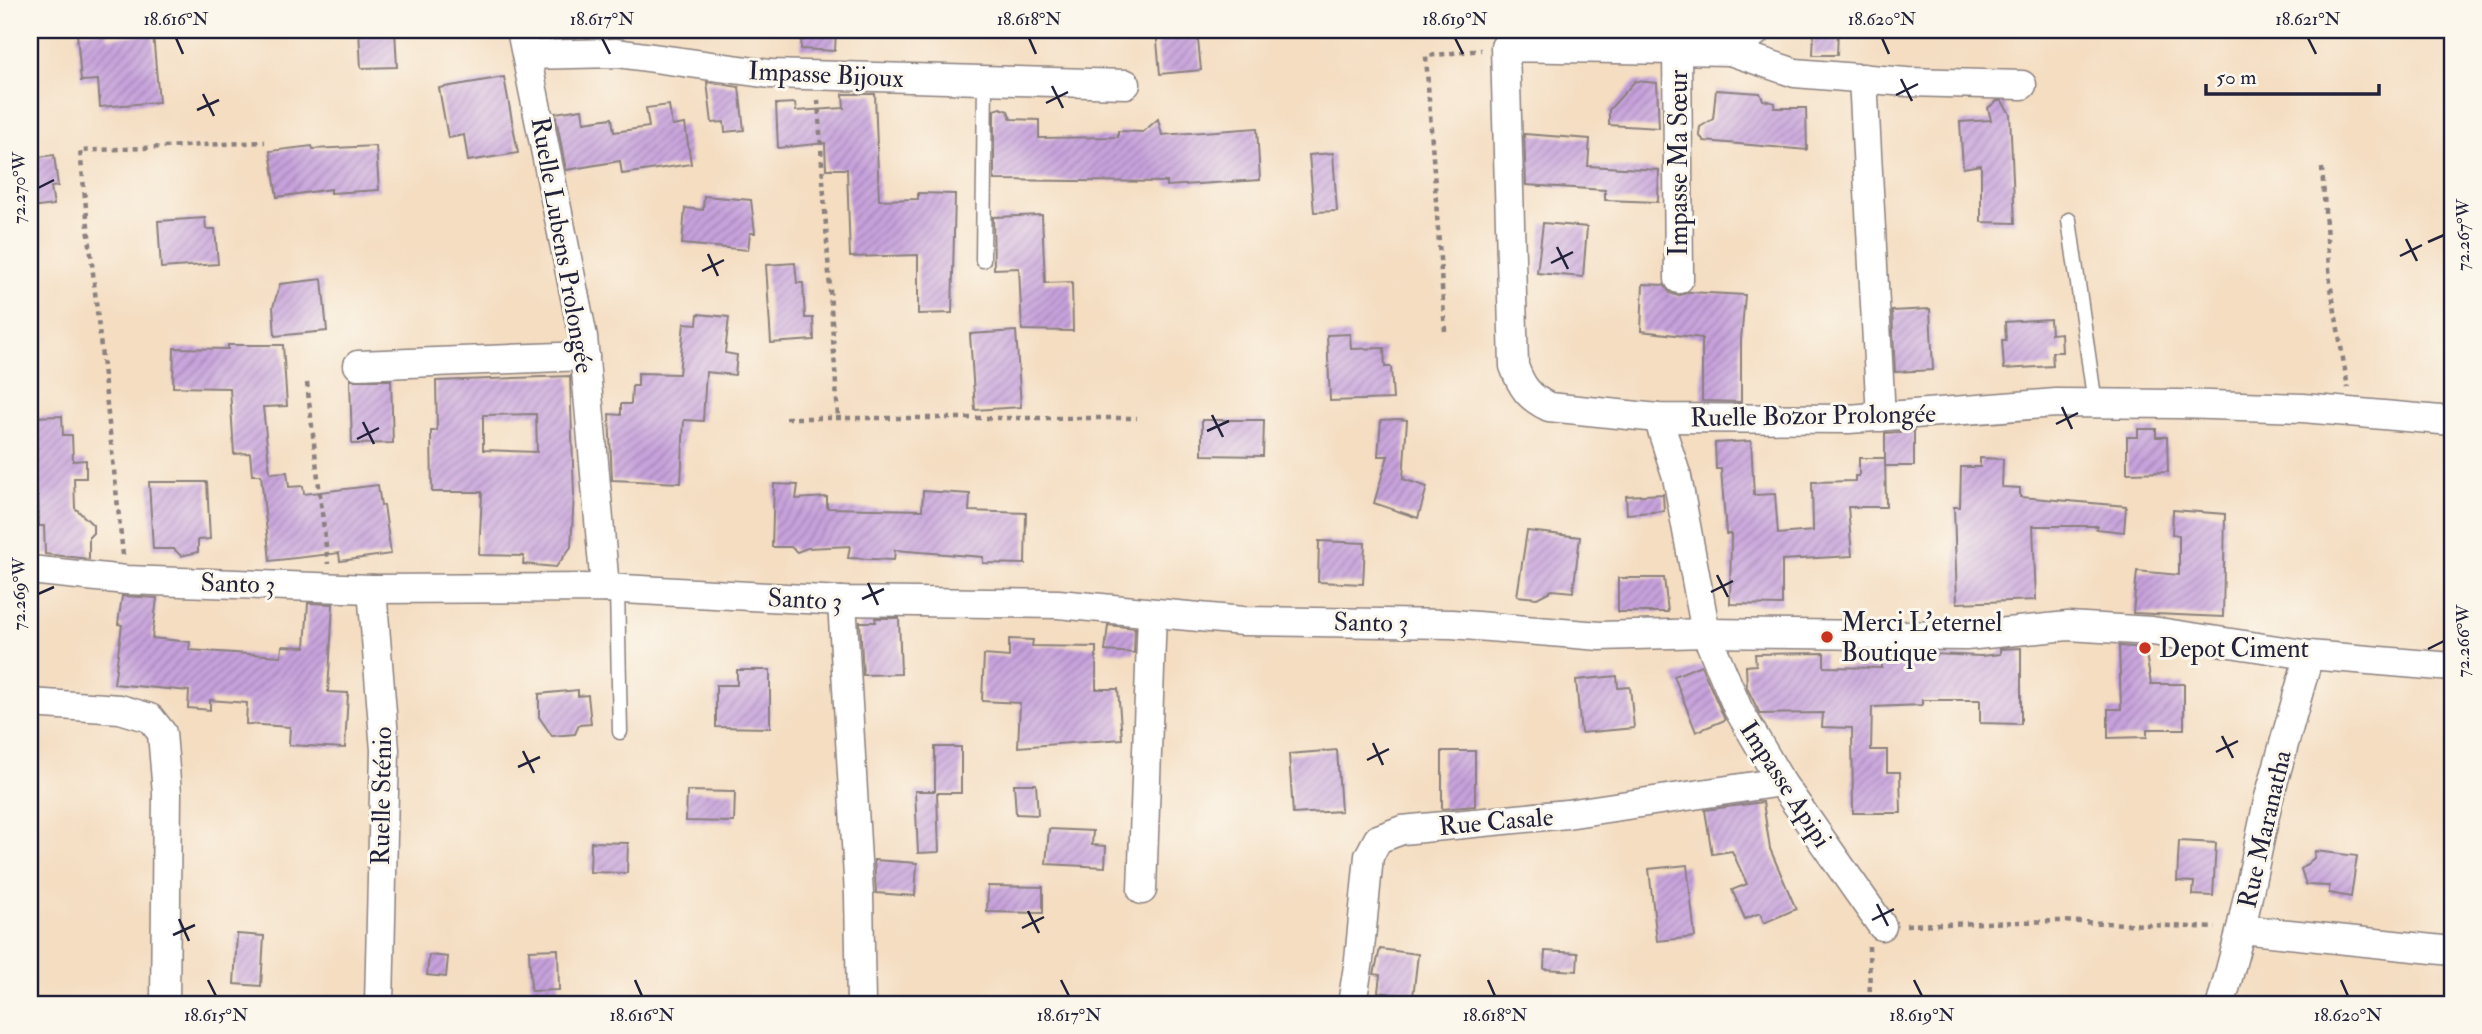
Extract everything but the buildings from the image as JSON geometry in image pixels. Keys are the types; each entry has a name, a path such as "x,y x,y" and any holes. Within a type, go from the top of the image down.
{"street":[{"path":"1730,51 1758,30"},
{"name":"Impasse Bijoux","path":"524,42 770,74 1126,84"},
{"name":"Ruelle Lubens Prolongée","path":"524,42 585,356 611,589"},
{"path":"1505,47 1730,51 1795,73 2022,85"},
{"name":"Ruelle Bozor Prolongée","path":"1505,47 1514,366 1520,385 1534,401 1549,407 1658,418 1881,417 2056,403 2289,407 2452,421"},
{"name":"Impasse Ma Sœur","path":"1677,48 1679,279"},
{"path":"1863,78 1881,417"},
{"path":"358,365 585,356"},
{"name":"Impasse Apipi","path":"1658,418 1677,477 1706,633 1738,709 1781,782 1882,926"},
{"name":"Santo 3","path":"30,570 126,580 373,589 611,589 842,601 1058,604 1243,621 1452,624 1600,636 1706,633 1966,636 2068,626 2152,631 2309,655 2452,667"},
{"name":"Ruelle Sténio","path":"373,589 386,750 379,1004"},
{"path":"842,601 859,895 861,1004"},
{"path":"1142,890 1152,613"},
{"name":"Rue Maranatha","path":"2221,1004 2241,929 2268,800 2309,655"},
{"path":"30,704 120,709 150,718 162,733 167,830 165,1004"},
{"name":"Rue Casale","path":"1352,1004 1362,936 1369,856 1378,839 1402,830 1567,814 1781,782"},
{"path":"2241,929 2452,951"}],"lane":[{"path":"984,260 985,80"},
{"path":"2069,220 2095,404"},
{"path":"611,589 620,732"}],"path":[{"path":"1445,331 1426,56 1505,47"},
{"path":"817,75 838,416"},
{"path":"126,580 80,151 265,142"},
{"path":"2322,168 2330,282 2353,413"},
{"path":"307,383 331,586"},
{"path":"786,418 1137,418"},
{"path":"1870,1004 1868,936 1882,926 2059,921 2241,929"}],"place":[{"name":"Merci L'eternel Boutique","path":"1827,637"},
{"name":"Depot Ciment","path":"2145,648"}]}
